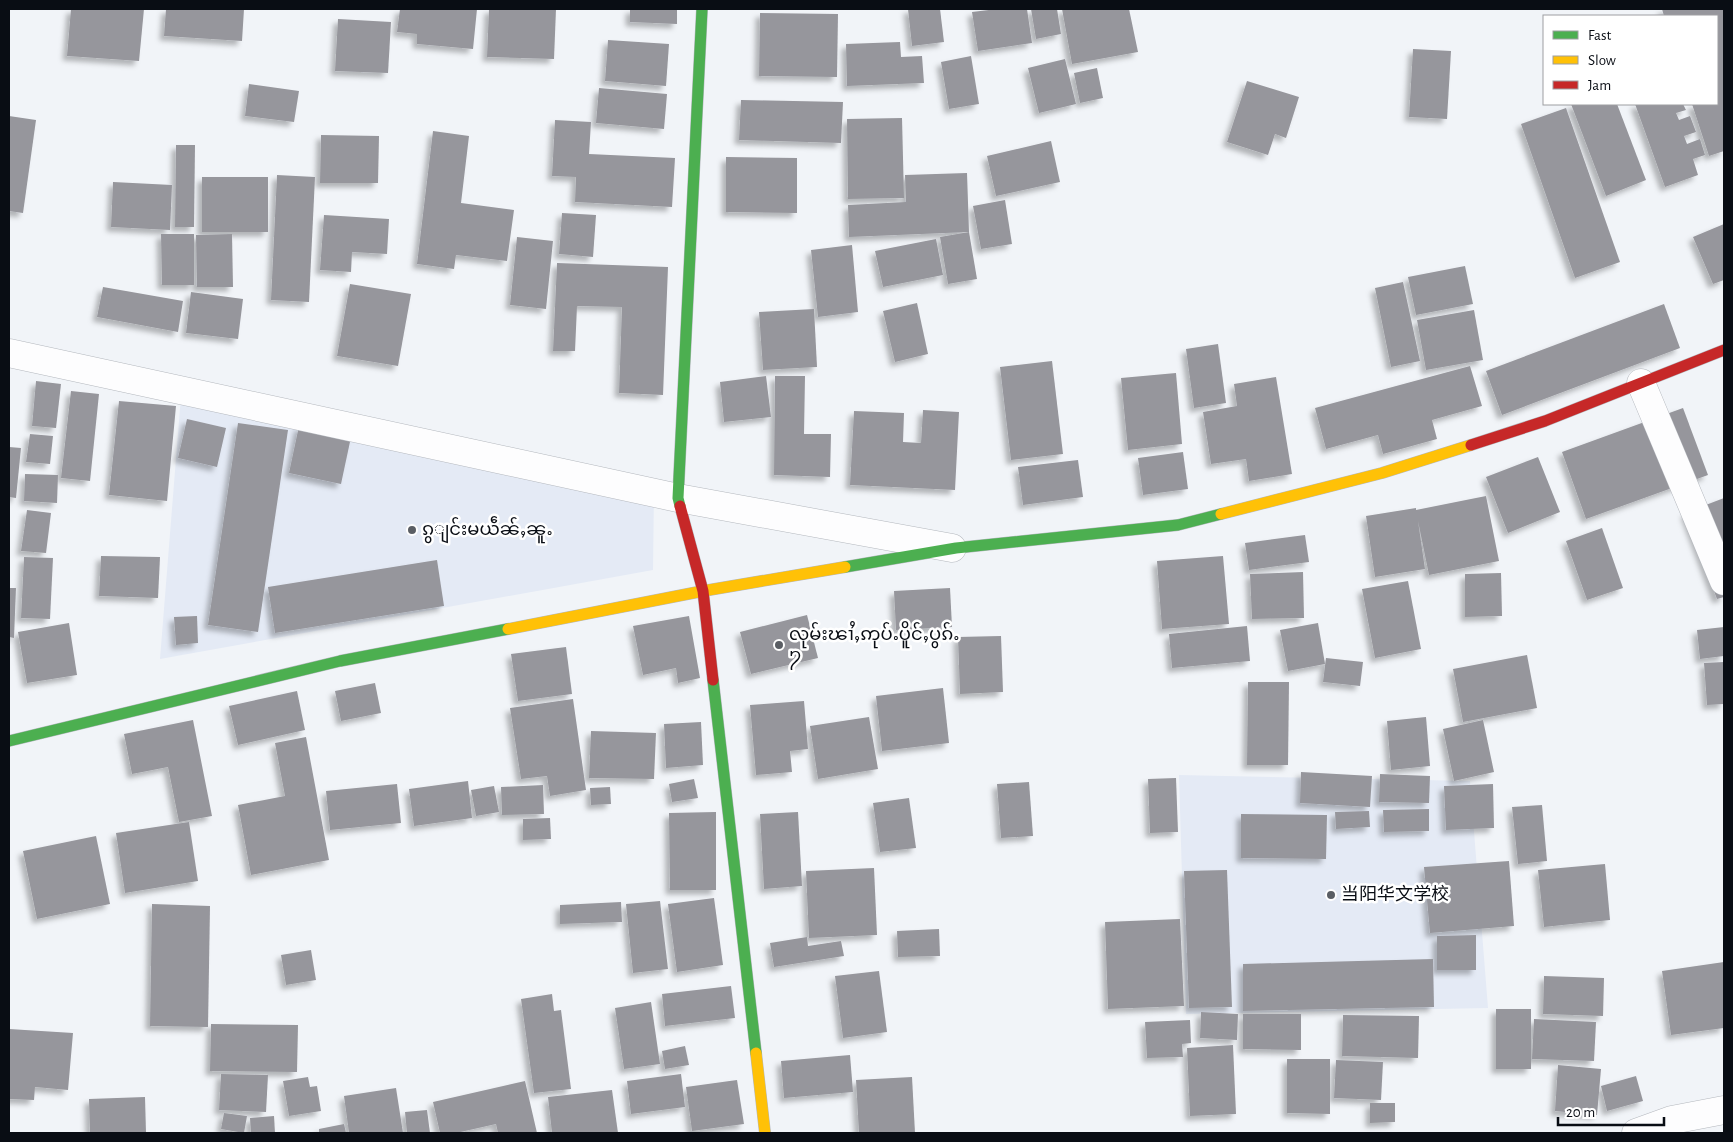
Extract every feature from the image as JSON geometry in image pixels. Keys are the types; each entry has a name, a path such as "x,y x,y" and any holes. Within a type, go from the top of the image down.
{"street":[{"path":"702,9 678,498 703,591 765,1133"},
{"path":"9,741 340,661 703,591 956,548 1178,525 1382,473 1545,421 1724,350"},
{"path":"9,353 678,498 956,548"},
{"path":"1641,382 1724,581"},
{"path":"1636,1133 1672,1120 1724,1110"}],"shaded area":[{"name":"ၵွျင်းမယဵၼ်ႇၼူႉ","path":"181,396 654,491 653,570 160,659"},
{"name":"当阳华文学校","path":"1179,775 1470,781 1488,1008 1186,1014"}],"building":[{"path":"71,9 144,9 139,61 67,56"},
{"path":"166,9 244,9 242,41 164,36"},
{"path":"400,9 477,9 473,49 417,44 417,34 397,32"},
{"path":"489,9 556,9 554,59 487,57"},
{"path":"630,9 677,9 677,24 630,22"},
{"path":"908,9 940,9 944,42 912,46"},
{"path":"997,9 1027,9 1032,43 978,51 972,12"},
{"path":"1031,9 1057,9 1061,34 1036,39"},
{"path":"1062,9 1129,9 1138,52 1072,64"},
{"path":"1662,9 1724,9 1724,151 1709,156 1692,105 1718,105 1718,15 1664,15"},
{"path":"760,13 838,14 837,77 759,76"},
{"path":"338,19 391,22 388,73 335,71"},
{"path":"608,40 669,44 666,86 605,81"},
{"path":"900,42 901,57 922,56 924,83 847,86 846,44"},
{"path":"1413,49 1451,51 1447,119 1409,117"},
{"path":"971,56 979,104 949,109 941,62"},
{"path":"1065,59 1076,104 1039,113 1028,68"},
{"path":"1097,68 1103,98 1080,103 1074,73"},
{"path":"1247,81 1299,97 1286,138 1275,134 1268,155 1227,142"},
{"path":"249,84 299,91 294,122 245,116"},
{"path":"599,88 667,94 664,129 596,123"},
{"path":"741,100 843,102 841,143 739,140"},
{"path":"1571,105 1617,105 1646,180 1606,196"},
{"path":"1635,105 1684,105 1686,110 1676,113 1679,120 1690,116 1696,132 1684,136 1687,144 1700,139 1705,155 1693,159 1698,175 1665,187"},
{"path":"1566,108 1620,262 1575,278 1521,124"},
{"path":"9,116 36,120 23,213 9,211"},
{"path":"902,118 904,198 848,199 847,119"},
{"path":"555,120 591,122 589,154 675,158 672,207 575,202 576,177 552,176"},
{"path":"433,131 469,136 461,203 514,210 507,261 456,255 454,269 417,264"},
{"path":"321,135 379,136 378,183 320,183"},
{"path":"1051,141 1060,182 996,196 987,156"},
{"path":"176,145 195,145 194,227 175,227"},
{"path":"726,157 797,158 797,213 726,212"},
{"path":"967,173 969,232 849,237 848,205 906,202 905,175"},
{"path":"277,175 315,177 309,302 271,300"},
{"path":"202,177 268,177 268,232 202,232"},
{"path":"113,182 172,185 170,230 111,227"},
{"path":"1005,200 1012,244 981,249 973,206"},
{"path":"562,213 596,215 593,257 559,254"},
{"path":"324,215 389,219 387,254 352,252 351,272 320,270"},
{"path":"1724,224 1724,280 1713,284 1693,237"},
{"path":"969,232 977,279 948,284 940,237"},
{"path":"161,234 194,234 194,285 162,285"},
{"path":"232,234 233,287 197,287 196,235"},
{"path":"517,237 553,241 546,309 510,305"},
{"path":"936,239 943,275 883,287 875,251"},
{"path":"852,245 858,312 818,317 811,250"},
{"path":"557,263 668,267 663,395 619,393 622,307 577,306 575,351 553,351"},
{"path":"1465,266 1473,304 1416,315 1408,277"},
{"path":"1403,282 1420,361 1391,367 1375,288"},
{"path":"350,284 411,294 398,366 337,356"},
{"path":"103,287 183,301 178,332 97,317"},
{"path":"191,292 243,299 238,339 186,333"},
{"path":"917,303 928,354 895,362 883,311"},
{"path":"1664,304 1680,348 1502,415 1486,371"},
{"path":"814,309 817,367 763,370 759,312"},
{"path":"1474,310 1483,360 1426,370 1417,320"},
{"path":"1218,344 1226,403 1194,408 1186,349"},
{"path":"1052,361 1063,454 1011,460 1000,367"},
{"path":"1470,366 1482,406 1432,420 1437,439 1383,454 1378,435 1326,449 1315,408"},
{"path":"1176,373 1182,444 1128,450 1121,378"},
{"path":"766,376 771,417 724,422 720,382"},
{"path":"775,376 805,376 804,434 831,434 830,477 774,475"},
{"path":"1276,377 1292,474 1249,481 1246,459 1211,464 1203,412 1237,406 1234,384"},
{"path":"36,381 61,384 56,428 32,426"},
{"path":"71,391 99,394 90,481 61,478"},
{"path":"119,401 176,406 167,501 109,495"},
{"path":"1683,408 1708,475 1586,519 1562,452"},
{"path":"923,410 959,412 955,490 850,485 854,411 904,413 903,442 921,443"},
{"path":"187,419 226,428 217,467 178,458"},
{"path":"238,423 288,430 258,632 208,625"},
{"path":"299,426 351,437 341,484 289,473"},
{"path":"30,434 53,436 50,464 26,462"},
{"path":"9,447 21,448 16,498 9,497"},
{"path":"1183,452 1188,489 1143,495 1138,458"},
{"path":"1538,457 1560,512 1508,533 1486,477"},
{"path":"1078,460 1083,497 1023,505 1018,467"},
{"path":"25,474 58,475 57,503 24,501"},
{"path":"1486,496 1499,561 1429,575 1418,521 1425,569 1375,577 1366,516 1416,508 1416,510"},
{"path":"1724,498 1724,597 1717,599 1685,513"},
{"path":"27,510 51,513 46,553 21,551"},
{"path":"1602,528 1623,588 1587,600 1566,541"},
{"path":"1305,535 1309,562 1249,570 1245,543"},
{"path":"101,556 160,557 158,598 99,596"},
{"path":"1223,556 1229,624 1162,629 1157,561"},
{"path":"24,557 53,558 50,619 21,618"},
{"path":"437,560 444,606 275,633 268,587"},
{"path":"1303,572 1304,618 1252,619 1250,574"},
{"path":"1501,573 1502,616 1465,617 1465,574"},
{"path":"1408,581 1421,649 1375,658 1362,589"},
{"path":"9,588 16,588 14,638 9,637"},
{"path":"950,588 952,627 896,630 894,591"},
{"name":"လုမ်းၽၢႆႇဢုပ်ႉပိူင်ႇပွၵ်ႉ ႒","path":"807,615 818,658 751,674 740,632"},
{"path":"197,616 198,643 176,645 174,617"},
{"path":"689,616 700,678 678,683 676,668 643,675 633,626"},
{"path":"69,623 77,675 27,683 18,632"},
{"path":"1318,623 1325,664 1288,671 1280,630"},
{"path":"1247,626 1250,661 1172,668 1169,634"},
{"path":"1724,627 1724,656 1700,659 1697,630"},
{"path":"1001,636 1003,692 960,694 958,637"},
{"path":"566,647 572,694 518,701 511,654"},
{"path":"1527,655 1537,708 1463,722 1453,669"},
{"path":"1326,658 1363,662 1360,686 1323,682"},
{"path":"1724,662 1724,704 1707,705 1704,663"},
{"path":"1248,682 1289,682 1288,765 1247,765"},
{"path":"375,683 381,713 341,721 335,691"},
{"path":"943,688 949,743 882,751 876,696"},
{"path":"297,691 305,730 238,745 229,706"},
{"path":"573,699 586,790 550,796 547,776 521,779 510,708"},
{"path":"804,701 808,749 790,751 792,772 756,775 750,705"},
{"path":"869,717 878,769 818,779 810,726"},
{"path":"1426,717 1430,766 1391,770 1387,721"},
{"path":"193,720 212,816 179,822 168,767 132,774 124,734"},
{"path":"1483,720 1494,772 1454,781 1443,729"},
{"path":"701,722 703,765 666,768 664,724"},
{"path":"591,731 656,733 654,779 589,778"},
{"path":"306,737 329,860 251,875 238,805 285,796 275,743"},
{"path":"1301,772 1372,776 1370,807 1300,803"},
{"path":"1380,774 1430,776 1429,803 1379,802"},
{"path":"1176,778 1178,832 1150,833 1148,779"},
{"path":"694,779 698,798 672,802 669,784"},
{"path":"468,781 472,818 414,826 409,789"},
{"path":"1029,782 1033,836 1001,838 997,784"},
{"path":"397,784 401,823 330,830 326,791"},
{"path":"1493,784 1494,828 1446,830 1444,786"},
{"path":"543,785 544,814 502,815 501,787"},
{"path":"494,786 499,812 476,816 471,790"},
{"path":"610,787 611,804 591,805 590,788"},
{"path":"909,798 916,848 880,852 873,803"},
{"path":"1542,805 1547,861 1518,864 1512,807"},
{"path":"1429,809 1429,831 1384,832 1383,810"},
{"path":"1369,811 1370,827 1336,829 1335,812"},
{"path":"716,812 716,890 670,890 669,813"},
{"path":"798,812 802,886 764,889 760,814"},
{"path":"1241,814 1327,815 1326,859 1241,858"},
{"path":"550,818 551,839 523,840 523,819"},
{"path":"189,822 198,881 125,893 116,833"},
{"path":"96,836 110,904 37,919 23,851"},
{"path":"1509,861 1514,926 1430,933 1424,867"},
{"path":"1605,864 1610,920 1544,927 1538,870"},
{"path":"874,868 877,935 809,938 806,871"},
{"path":"1227,870 1232,1007 1189,1008 1184,871"},
{"path":"714,898 723,965 677,972 668,904"},
{"path":"660,901 668,969 633,973 626,904"},
{"path":"621,902 622,922 560,924 560,905"},
{"path":"152,904 210,906 208,1027 150,1026"},
{"path":"1180,919 1184,1006 1108,1009 1105,922"},
{"path":"939,929 940,956 898,957 897,931"},
{"path":"1476,935 1476,970 1437,970 1437,936"},
{"path":"807,937 808,946 841,941 844,956 774,967 770,943"},
{"path":"311,950 316,980 286,985 281,955"},
{"path":"1433,959 1434,1007 1243,1011 1243,964"},
{"path":"1724,962 1724,1028 1671,1035 1662,971"},
{"path":"879,971 887,1032 843,1038 835,976"},
{"path":"1544,976 1604,978 1603,1016 1543,1014"},
{"path":"731,986 735,1018 665,1026 662,994"},
{"path":"552,994 554,1011 561,1010 571,1089 534,1093 521,999"},
{"path":"651,1002 660,1064 624,1069 615,1008"},
{"path":"1496,1009 1531,1009 1531,1069 1496,1069"},
{"path":"1201,1012 1238,1014 1237,1040 1200,1038"},
{"path":"1243,1014 1301,1014 1301,1050 1243,1049"},
{"path":"1343,1015 1419,1016 1418,1058 1342,1056"},
{"path":"1534,1019 1596,1022 1594,1061 1532,1059"},
{"path":"1190,1020 1191,1043 1182,1044 1183,1057 1147,1058 1145,1022"},
{"path":"211,1024 298,1025 297,1072 210,1071"},
{"path":"9,1029 73,1033 68,1090 35,1087 34,1100 9,1099"},
{"path":"1233,1045 1236,1114 1190,1116 1187,1048"},
{"path":"685,1046 689,1065 665,1069 662,1051"},
{"path":"850,1055 853,1092 784,1098 781,1061"},
{"path":"1287,1059 1330,1059 1330,1114 1287,1113"},
{"path":"1336,1060 1383,1062 1381,1100 1334,1098"},
{"path":"1558,1065 1601,1069 1597,1115 1555,1111"},
{"path":"221,1074 268,1075 266,1112 219,1110"},
{"path":"681,1074 685,1107 631,1114 627,1081"},
{"path":"1636,1076 1643,1101 1607,1111 1601,1086"},
{"path":"308,1077 310,1087 317,1086 321,1111 289,1116 283,1081"},
{"path":"912,1077 915,1133 859,1133 856,1080"},
{"path":"737,1080 744,1124 692,1131 686,1087"},
{"path":"525,1081 537,1133 498,1133 496,1124 456,1133 440,1133 433,1102"},
{"path":"396,1088 403,1133 349,1133 344,1096"},
{"path":"612,1090 618,1133 552,1133 548,1097"},
{"path":"145,1097 146,1133 90,1133 89,1099"},
{"path":"1370,1103 1395,1103 1395,1122 1370,1123"},
{"path":"427,1110 430,1133 407,1133 405,1112"},
{"path":"224,1113 247,1116 244,1133 221,1129"},
{"path":"274,1116 275,1133 251,1133 250,1118"},
{"path":"344,1124 346,1133 319,1133 319,1129"}],"traffic: fast":[{"path":"680,506 678,498 702,9"},
{"path":"845,567 956,548 1178,525 1221,514"},
{"path":"9,741 340,661 508,629"},
{"path":"713,680 756,1053"}],"traffic: slow":[{"path":"1221,514 1382,473 1471,445"},
{"path":"508,629 703,591 845,567"},
{"path":"756,1053 765,1133"}],"traffic: jam":[{"path":"1471,445 1545,421 1724,350"},
{"path":"680,506 703,591 713,680"}],"place":[{"name":"ၵွျင်းမယဵၼ်ႇၼူႉ","path":"412,530"},
{"name":"လုမ်းၽၢႆႇဢုပ်ႉပိူင်ႇပွၵ်ႉ ႒","path":"779,645"},
{"name":"当阳华文学校","path":"1331,895"}]}
